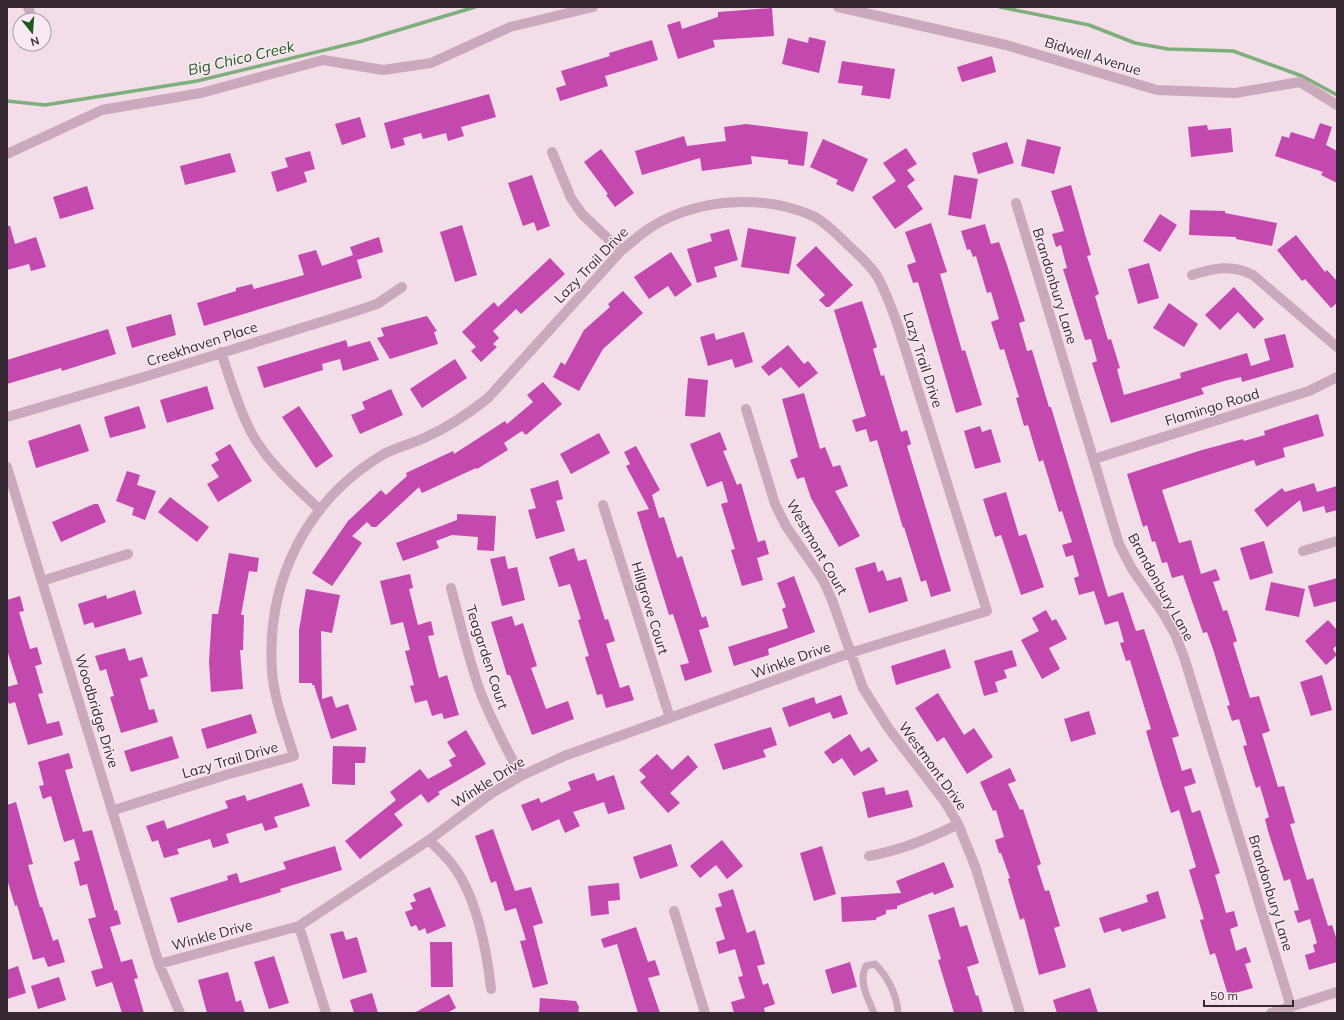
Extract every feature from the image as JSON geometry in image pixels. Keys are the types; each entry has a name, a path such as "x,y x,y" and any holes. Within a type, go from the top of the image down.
{"street":[{"path":"7,154 102,110 201,93 323,60 383,70 431,63 510,27 593,7"},
{"name":"Bidwell Avenue","path":"838,7 1006,45 1157,90 1235,93 1300,82 1337,105"},
{"path":"552,152 571,198 582,214 621,251"},
{"name":"Lazy Trail Drive","path":"114,810 229,774 294,756 276,695 272,673 271,643 274,611 281,580 292,553 305,530 320,510 343,486 365,467 385,454 443,429 468,414 488,398 621,251 641,234 668,218 695,208 723,203 755,202 786,207 814,217 838,235 858,254 876,275 888,299 898,326 987,611 850,653"},
{"name":"Brandonbury Lane","path":"1016,203 1119,544 1132,569 1163,613 1175,634 1185,660 1291,1007"},
{"path":"1192,275 1226,267 1241,268 1254,274 1337,347"},
{"name":"Creekhaven Place","path":"7,417 147,376 377,304 402,287"},
{"path":"221,352 240,410 252,433 264,452 278,468 320,510"},
{"name":"Flamingo Road","path":"1094,459 1309,391 1337,377"},
{"name":"Westmont Court","path":"746,408 776,504 790,532 823,580 832,600 850,653"},
{"name":"Woodbridge Drive","path":"7,467 114,810 159,964 180,1013"},
{"name":"Hillgrove Court","path":"603,505 670,718"},
{"path":"1303,551 1337,541"},
{"path":"42,581 128,554"},
{"name":"Teagarden Court","path":"451,588 468,654 480,691 494,723 521,776"},
{"name":"Winkle Drive","path":"159,964 300,926 430,840 463,813 521,776 564,756 850,653"},
{"name":"Westmont Drive","path":"850,653 863,688 873,706 945,802 958,824 975,866 1020,1013"},
{"path":"870,856 908,847 958,824"},
{"path":"430,840 455,867 472,902 487,957 491,989"},
{"path":"674,910 705,1013"},
{"path":"300,926 326,1013"},
{"path":"1271,1013 1337,992"}],"lane":[{"path":"874,1013 864,989 863,973 866,966 875,964 885,974 898,1003 898,1013"}],"building":[{"path":"772,8 774,36 713,40 715,47 678,59 667,25 680,21 682,29 718,17 718,12"},
{"path":"809,37 826,41 819,73 782,64 788,38 808,43"},
{"path":"652,40 658,60 605,76 608,86 560,101 556,88 566,85 561,71 610,56 609,53"},
{"path":"992,56 996,72 962,82 957,67"},
{"path":"842,61 895,69 890,99 861,95 863,86 838,83"},
{"path":"489,94 496,117 461,127 464,136 448,141 446,133 423,139 421,133 403,138 405,145 391,149 384,123"},
{"path":"360,117 366,137 342,145 335,124"},
{"path":"1320,123 1332,127 1326,145 1337,151 1337,183 1321,175 1323,172 1275,156 1282,136 1289,138 1291,132 1314,139"},
{"path":"746,124 808,132 804,166 788,164 788,160 751,156 752,164 702,171 700,158 642,175 635,151 684,136 687,146 726,141 724,127"},
{"path":"1207,125 1208,130 1231,128 1233,152 1191,157 1188,127"},
{"path":"823,139 868,159 853,192 836,184 838,180 810,167"},
{"path":"1027,139 1061,147 1054,174 1021,166"},
{"path":"1007,142 1014,163 978,174 972,153"},
{"path":"906,148 917,164 907,170 915,180 907,186 923,209 895,229 872,197 896,181 883,163"},
{"path":"601,149 634,193 615,207 606,195 608,194 584,162"},
{"path":"310,151 315,169 304,172 307,182 277,192 271,172 288,167 285,158"},
{"path":"230,153 236,172 185,185 180,166"},
{"path":"532,175 550,226 537,231 534,222 523,226 508,183"},
{"path":"954,175 978,179 971,219 948,215"},
{"path":"1071,185 1091,255 1087,256 1099,294 1095,296 1108,340 1111,339 1120,368 1117,369 1124,395 1181,378 1180,373 1247,353 1251,366 1270,360 1264,339 1285,334 1294,367 1242,382 1241,377 1201,388 1204,394 1111,423 1092,363 1097,361 1091,339 1085,340 1063,269 1067,268 1061,245 1056,247 1052,234 1064,231 1051,191"},
{"path":"87,186 94,209 60,219 53,197"},
{"path":"1190,210 1225,211 1225,213 1277,223 1272,246 1236,239 1236,237 1189,235"},
{"path":"1160,214 1177,225 1160,252 1143,241"},
{"path":"931,223 947,272 940,274 962,351 965,350 982,405 956,413 918,282 913,283 907,265 916,262 905,232"},
{"path":"985,224 991,244 999,242 1007,265 1025,321 1019,323 1027,351 1032,350 1049,407 1051,407 1108,597 1123,592 1136,631 1144,629 1179,736 1172,738 1182,771 1191,768 1196,783 1184,787 1192,813 1200,810 1220,873 1215,875 1226,913 1234,911 1238,926 1230,929 1236,951 1246,947 1251,962 1245,964 1253,988 1228,995 1215,953 1210,955 1200,920 1204,919 1189,870 1196,867 1179,810 1171,813 1146,731 1151,729 1130,660 1126,661 1120,643 1124,642 1118,621 1105,625 1094,591 1079,595 1074,578 1079,576 1073,555 1066,557 1062,545 1072,542 1062,511 1059,512 1043,460 1039,462 1028,425 1024,426 1016,398 1019,397 1004,349 1000,350 991,322 999,319 991,292 987,293 976,256 973,257 970,249 967,250 961,231"},
{"path":"462,225 477,275 455,282 440,232"},
{"path":"7,226 10,226 15,244 36,237 46,267 31,271 29,264 7,270"},
{"path":"748,228 796,237 789,274 741,267"},
{"path":"729,229 738,260 714,267 717,277 697,283 687,249 712,241 710,234"},
{"path":"1296,235 1325,272 1327,270 1337,281 1337,303 1331,308 1305,279 1302,281 1277,250"},
{"path":"379,237 383,252 357,260 362,278 204,326 197,303 236,291 236,288 252,284 254,289 304,275 298,255 316,250 322,266 353,255 350,247"},
{"path":"816,246 853,285 829,307 826,307 819,300 825,295 796,265"},
{"path":"671,252 692,285 675,297 668,286 649,299 634,277"},
{"path":"550,258 565,274 521,314 516,309 493,331 499,338 493,344 497,347 481,362 471,351 476,347 462,332 494,302 498,307"},
{"path":"1149,263 1159,298 1138,304 1128,269"},
{"path":"1234,287 1264,319 1254,329 1238,312 1220,330 1205,315"},
{"path":"623,291 643,313 603,349 579,391 553,377 561,362 565,365 584,330 610,307 608,304"},
{"path":"862,301 877,347 873,349 881,376 884,375 901,432 907,430 911,444 907,446 951,591 931,597 926,580 921,582 904,527 903,528 877,440 870,442 866,429 856,432 852,420 866,416 834,310"},
{"path":"1169,303 1198,324 1184,347 1153,328"},
{"path":"171,314 176,335 132,348 126,327"},
{"path":"427,316 437,331 434,332 438,344 390,359 377,338 384,336 381,328"},
{"path":"108,329 116,354 62,371 61,368 7,384 7,360"},
{"path":"744,332 753,362 735,368 732,359 708,366 700,337 714,333 716,340"},
{"path":"346,340 348,347 370,341 379,360 343,371 340,359 322,364 323,370 264,388 257,367"},
{"path":"788,345 804,364 808,361 818,373 799,388 781,367 769,376 761,367"},
{"path":"455,359 467,378 422,408 410,389"},
{"path":"688,378 708,380 705,417 685,416"},
{"path":"543,382 562,404 526,435 522,431 504,443 508,450 477,469 476,468 422,493 419,487 376,527 372,527 367,522 352,536 362,543 332,586 312,573 348,521 381,490 386,495 407,476 406,473 453,451 454,454 505,421 507,424 533,402 527,395"},
{"path":"207,386 214,409 167,423 160,400"},
{"path":"391,389 403,415 360,434 351,415 365,409 362,402"},
{"path":"804,393 820,449 825,447 833,467 840,465 848,486 835,491 860,536 839,547 811,498 804,477 797,479 790,460 798,457 782,399"},
{"path":"139,406 146,428 110,438 104,417"},
{"path":"299,406 333,456 316,468 282,417"},
{"path":"1318,414 1324,436 1283,448 1285,457 1256,466 1254,460 1162,490 1179,543 1191,540 1201,574 1216,569 1220,580 1213,582 1223,611 1227,610 1237,641 1233,643 1250,698 1259,696 1270,731 1262,734 1278,787 1284,786 1295,823 1290,824 1307,880 1313,878 1328,926 1332,925 1337,940 1337,962 1309,970 1305,955 1315,952 1313,945 1317,943 1310,919 1298,923 1294,911 1299,910 1290,879 1284,881 1268,831 1265,819 1269,817 1260,786 1256,788 1243,746 1247,745 1239,719 1232,721 1227,706 1230,705 1213,649 1207,632 1203,633 1183,575 1172,578 1167,562 1162,563 1155,541 1152,542 1147,525 1143,527 1127,474 1202,450 1243,439 1244,441 1265,435 1264,431"},
{"path":"80,424 89,451 36,468 28,441"},
{"path":"980,426 982,432 991,429 1001,462 975,469 964,431"},
{"path":"720,432 727,450 723,451 737,485 741,483 758,542 765,540 769,554 757,558 763,580 742,586 731,550 735,549 721,504 728,502 722,481 707,487 690,444"},
{"path":"599,433 610,453 571,474 560,454"},
{"path":"230,444 252,481 218,502 207,484 219,477 211,465 219,460 215,453"},
{"path":"636,446 660,490 652,495 659,518 664,517 677,558 682,556 702,618 706,616 709,627 699,630 712,672 685,681 680,665 689,663 673,614 669,615 637,512 649,509 626,466 630,464 624,452"},
{"path":"127,471 140,475 137,485 156,491 145,520 132,515 134,508 116,501"},
{"path":"558,480 563,499 556,501 565,531 536,539 528,510 536,508 530,489"},
{"path":"1314,483 1317,492 1337,486 1337,510 1326,513 1324,506 1303,512 1300,500 1267,527 1254,510 1282,488 1285,492"},
{"path":"1006,492 1019,536 1026,534 1044,587 1021,595 1001,535 995,537 983,499"},
{"path":"170,497 209,527 197,542 158,512"},
{"path":"94,504 98,504 106,522 61,542 52,522"},
{"path":"457,514 496,516 494,551 477,550 478,537 452,535 436,541 439,548 403,561 396,543 457,520"},
{"path":"1264,541 1273,573 1250,580 1240,548"},
{"path":"574,548 578,561 586,559 605,620 608,619 615,641 606,644 620,688 629,685 634,700 606,708 602,694 597,695 585,657 589,656 578,620 581,619 570,584 559,587 549,557"},
{"path":"229,553 259,558 257,572 249,571 241,615 244,615 243,650 240,650 243,689 211,692 209,662 212,614 218,614"},
{"path":"505,556 508,569 517,567 525,600 502,606 490,559"},
{"path":"875,562 878,572 883,570 887,581 901,577 908,601 869,613 855,568"},
{"path":"410,574 413,588 409,589 418,625 431,621 434,635 428,636 439,678 447,675 459,715 444,719 442,713 432,716 427,700 415,703 410,686 414,685 405,651 410,650 403,622 391,625 380,581"},
{"path":"794,576 815,632 768,649 769,655 734,666 728,647 788,628 782,609 786,607 777,583"},
{"path":"1337,578 1337,601 1314,607 1308,586"},
{"path":"1271,582 1305,589 1299,617 1265,610"},
{"path":"306,589 340,595 332,633 321,631 322,699 332,696 336,708 348,704 357,730 331,739 314,685 312,685 312,683 299,683 299,630"},
{"path":"135,590 142,614 95,628 93,622 84,625 78,604 106,595 107,599"},
{"path":"20,596 24,611 19,612 30,649 37,647 42,664 35,666 43,693 38,694 47,724 59,721 63,735 28,745 15,702 9,704 7,698 7,687 18,684 7,650 7,600"},
{"path":"1046,610 1052,621 1056,619 1067,639 1049,648 1060,669 1042,679 1021,640 1039,631 1032,618"},
{"path":"512,616 515,626 523,623 537,666 531,668 546,709 568,701 574,719 532,735 510,675 507,675 491,622"},
{"path":"1328,620 1337,630 1337,645 1333,649 1337,655 1326,665 1305,641"},
{"path":"125,648 129,661 142,657 148,676 140,679 149,710 154,709 158,722 121,733 110,697 114,696 106,669 100,671 95,656"},
{"path":"945,649 951,668 896,685 891,666"},
{"path":"1012,650 1017,666 1004,670 1007,678 995,682 998,692 984,696 974,661"},
{"path":"1322,675 1332,710 1311,716 1300,682"},
{"path":"938,693 964,735 974,728 993,757 967,774 944,737 937,742 915,708"},
{"path":"841,695 848,714 833,719 830,712 789,727 782,708 814,697 816,704"},
{"path":"1089,711 1096,734 1071,742 1064,719"},
{"path":"251,714 257,733 207,749 201,729"},
{"path":"771,727 777,745 763,750 766,757 723,770 714,744"},
{"path":"466,730 486,764 438,792 440,794 428,803 421,794 394,814 403,825 360,859 345,841 396,800 390,792 420,769 428,779 452,766 449,760 456,756 447,742"},
{"path":"850,734 861,752 869,747 878,761 854,776 842,758 833,764 824,752"},
{"path":"172,736 179,758 131,772 124,751"},
{"path":"333,746 366,747 365,763 355,763 355,785 332,784"},
{"path":"69,753 73,768 65,770 83,832 92,830 115,911 117,910 121,924 110,927 121,962 132,959 138,978 134,979 144,1013 122,1013 112,982 96,987 91,971 103,968 88,919 96,917 87,884 80,886 74,862 80,860 74,839 64,842 51,796 43,799 39,786 44,785 38,762"},
{"path":"657,754 672,770 688,755 698,767 670,793 680,803 668,813 640,782 646,777 639,770"},
{"path":"1010,768 1016,781 1008,784 1020,810 1023,809 1041,864 1037,866 1045,891 1049,890 1060,926 1054,928 1066,967 1039,975 1024,918 1020,920 1008,879 1010,878 995,840 1004,837 996,810 993,811 980,782"},
{"path":"594,773 597,781 614,775 625,809 608,814 604,802 573,812 580,826 565,833 559,819 532,831 521,805 539,798 541,803 571,790 568,782"},
{"path":"302,783 310,806 274,817 278,827 265,831 262,823 226,834 229,843 213,848 210,839 177,849 179,854 164,858 158,840 152,842 146,826 164,820 167,829 228,808 225,801 245,795 247,801"},
{"path":"884,787 886,795 908,790 913,807 868,818 862,792"},
{"path":"16,802 33,864 28,865 40,907 42,907 53,941 58,939 65,962 48,967 44,957 33,960 17,905 15,906 7,879 7,805"},
{"path":"493,829 515,891 531,887 543,923 533,926 548,984 533,988 520,941 526,940 516,908 505,911 496,881 491,883 475,836"},
{"path":"722,840 743,866 727,879 716,865 700,878 690,866"},
{"path":"671,844 678,866 640,879 633,857"},
{"path":"335,846 342,870 280,889 281,892 178,923 170,898 228,880 227,876 237,873 240,883 286,869 283,862"},
{"path":"822,846 836,894 814,901 800,853"},
{"path":"944,862 954,887 934,895 933,892 897,906 897,909 886,910 886,914 876,918 876,920 842,922 841,897 901,893 896,881"},
{"path":"619,883 620,900 608,901 609,914 591,916 588,886"},
{"path":"430,887 446,926 427,934 425,928 419,931 416,925 411,927 405,912 413,909 410,903 416,901 413,894"},
{"path":"733,889 747,933 755,930 765,964 757,966 763,985 768,983 775,1004 764,1008 765,1013 734,1013 731,1002 745,998 738,977 743,976 735,949 719,954 716,942 725,939 715,908 722,906 718,894"},
{"path":"1158,891 1166,918 1122,932 1120,928 1104,933 1099,918 1148,902 1146,895"},
{"path":"954,907 960,927 967,925 979,963 967,967 983,1013 954,1013 938,960 941,959 928,915"},
{"path":"636,927 648,962 655,960 660,975 648,978 660,1013 638,1013 617,944 604,948 601,939"},
{"path":"343,931 346,940 357,937 367,972 343,979 330,934"},
{"path":"430,942 452,942 453,987 431,987"},
{"path":"274,956 289,1003 269,1009 254,962"},
{"path":"850,962 857,987 832,994 825,970"},
{"path":"18,966 26,993 7,999 7,970"},
{"path":"228,972 236,1002 241,1000 245,1013 207,1013 198,980"},
{"path":"59,977 66,1000 38,1009 31,986"},
{"path":"1090,988 1098,1013 1057,1013 1053,1000"},
{"path":"372,993 378,1013 354,1013 350,1000"},
{"path":"449,994 456,1008 447,1013 414,1013"},
{"path":"540,998 576,1001 579,1007 578,1013 539,1013"}],"waterway":[{"name":"Big Chico Creek","path":"7,101 45,105 197,81 362,41 475,7"},
{"name":"Big Chico Creek","path":"1000,7 1089,25 1135,43 1168,49 1233,51 1302,76 1337,95"}]}
